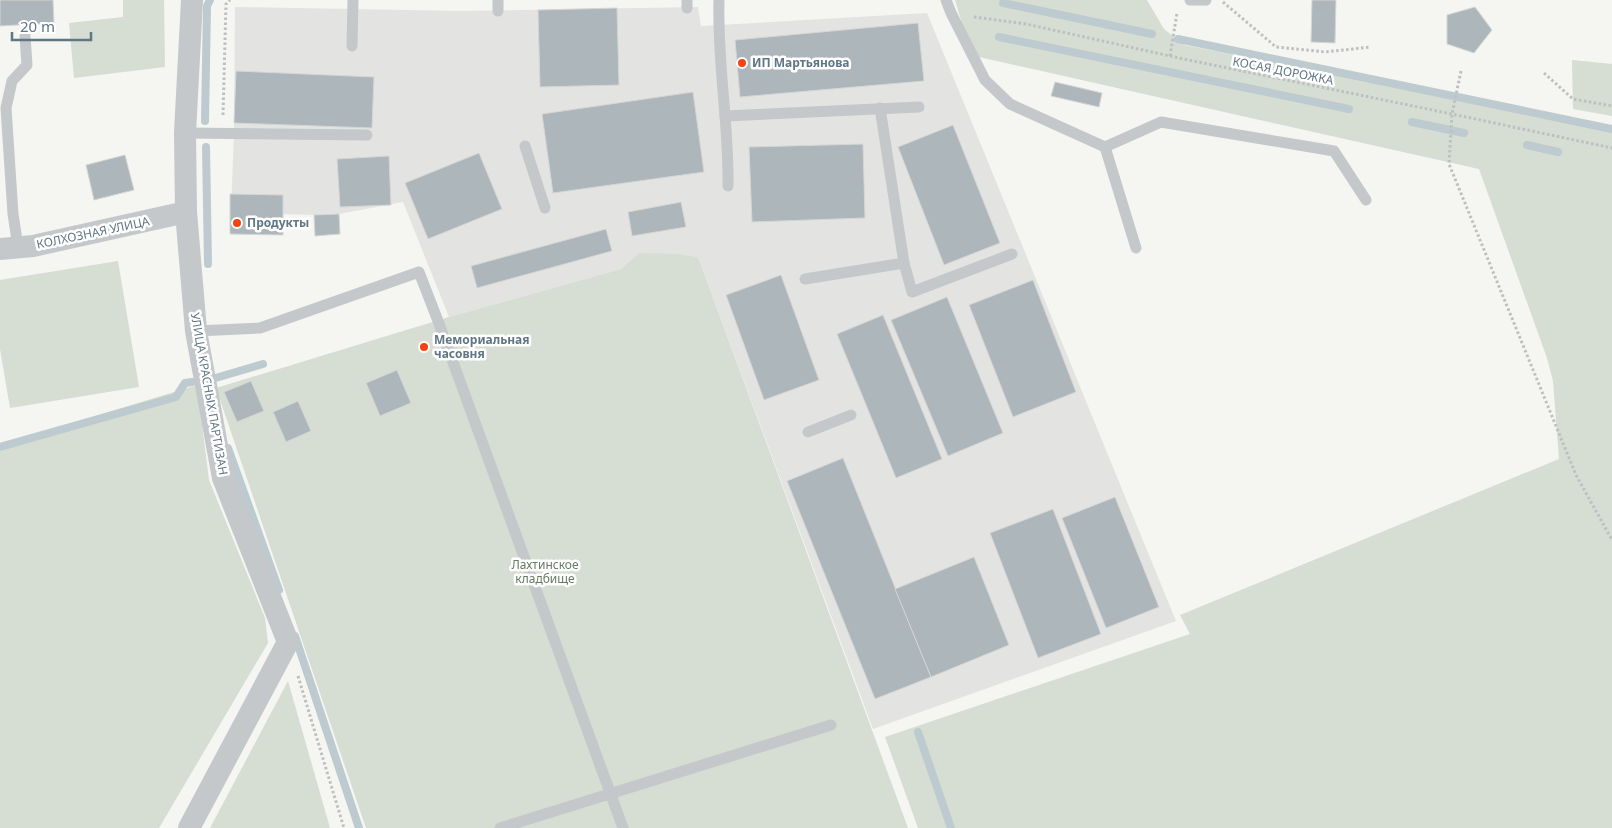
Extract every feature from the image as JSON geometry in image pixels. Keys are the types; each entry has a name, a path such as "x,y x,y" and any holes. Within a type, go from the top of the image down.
{"street":[{"name":"УЛИЦА КРАСНЫХ ПАРТИЗАН","path":"192,0 184,133 186,212 196,331 223,478 288,642"},
{"name":"КОЛХОЗНАЯ УЛИЦА","path":"9,248 33,246 186,212"},
{"path":"189,828 288,642"}],"lane":[{"path":"352,46 353,0"},
{"path":"718,0 718,25 728,156 728,186"},
{"path":"946,0 985,80 1010,104 1105,147 1161,122 1334,151 1366,200"},
{"path":"1190,0 1206,0"},
{"path":"9,248 13,214 6,108 12,82 27,65 25,36"},
{"path":"725,116 919,107"},
{"path":"880,108 904,263 912,292 1012,254"},
{"path":"184,133 367,135"},
{"path":"525,146 545,208"},
{"path":"1105,147 1136,248"},
{"path":"806,279 904,263"},
{"path":"196,331 260,328 418,272 438,320 623,828"},
{"path":"808,432 851,415"},
{"path":"500,828 831,725"}],"path":[{"path":"222,133 226,4 230,0"},
{"path":"1221,0 1276,47 1324,52 1370,47"},
{"path":"1170,56 1177,9"},
{"name":"КОСАЯ ДОРОЖКА","path":"951,13 1026,24 1612,148"},
{"path":"1461,71 1452,114 1449,164 1576,474 1612,540"},
{"path":"1544,73 1573,99 1612,106"},
{"path":"288,642 344,828"}],"shaded area":[{"path":"235,7 461,11 698,7 701,26 927,13 1176,621 873,729 698,257 639,253 621,269 449,317 403,202 339,214 283,214 283,235 230,234 234,133"}],"green space":[{"path":"123,0 164,0 165,67 74,78 69,23 123,17"},
{"path":"955,0 1147,0 1164,29 1184,45 1612,128 1612,828 918,828 885,737 1190,634 1180,615 1559,459 1553,381 1547,358 1479,169 979,57 963,27"},
{"path":"1572,60 1612,64 1612,116 1573,109"},
{"name":"Лахтинское кладбище","path":"639,253 676,254 698,257 908,828 366,828 216,388 449,317 621,269"},
{"path":"118,261 139,387 10,408 0,349 0,280"},
{"path":"197,385 209,480 265,618 268,643 159,828 0,828 0,445"},
{"path":"288,681 330,828 210,828"}],"building":[{"path":"0,0 53,0 54,23 0,26"},
{"path":"1312,0 1336,0 1335,43 1311,42"},
{"path":"1475,7 1492,30 1474,53 1447,44 1447,15"},
{"path":"617,8 619,85 540,87 538,10"},
{"path":"918,23 924,81 740,97 735,40"},
{"path":"236,71 374,77 372,128 234,123"},
{"path":"1055,82 1102,93 1099,107 1051,96"},
{"path":"693,92 704,172 553,193 542,114"},
{"path":"953,125 1000,243 944,265 898,147"},
{"path":"863,144 865,218 752,222 749,147"},
{"path":"479,153 502,209 428,239 405,183"},
{"path":"125,155 134,190 94,200 86,165"},
{"path":"389,156 391,205 340,207 337,159"},
{"path":"230,194 283,195 283,235 230,234"},
{"path":"681,202 686,227 632,236 628,212"},
{"path":"339,214 340,234 315,236 314,215"},
{"path":"606,229 612,251 477,288 471,266"},
{"path":"781,275 819,380 764,400 726,295"},
{"path":"1033,280 1076,392 1013,417 969,305"},
{"path":"947,297 1003,433 948,456 891,320"},
{"path":"883,315 942,459 896,478 837,334"},
{"path":"397,370 411,403 380,416 366,383"},
{"path":"251,381 264,411 237,422 224,392"},
{"path":"298,401 311,431 286,442 273,412"},
{"path":"843,458 931,677 875,699 787,481"},
{"path":"1115,497 1159,607 1106,628 1062,518"},
{"path":"1053,509 1101,634 1038,658 990,533"},
{"path":"974,557 1009,645 931,677 895,589"}],"waterway":[{"path":"205,121 207,6 210,0"},
{"path":"1003,3 1152,34"},
{"path":"999,37 1349,109"},
{"path":"1178,39 1612,129"},
{"path":"1412,122 1464,133"},
{"path":"1527,145 1558,152"},
{"path":"206,147 208,264"},
{"path":"212,384 212,379 263,364"},
{"path":"0,447 176,397 185,383 192,382"},
{"path":"228,448 279,590"},
{"path":"295,636 359,828"},
{"path":"918,732 951,828"}],"place":[{"name":"ИП Мартьянова","path":"742,63"},
{"name":"Продукты","path":"237,223"},
{"name":"Мемориальная часовня","path":"424,347"}]}
